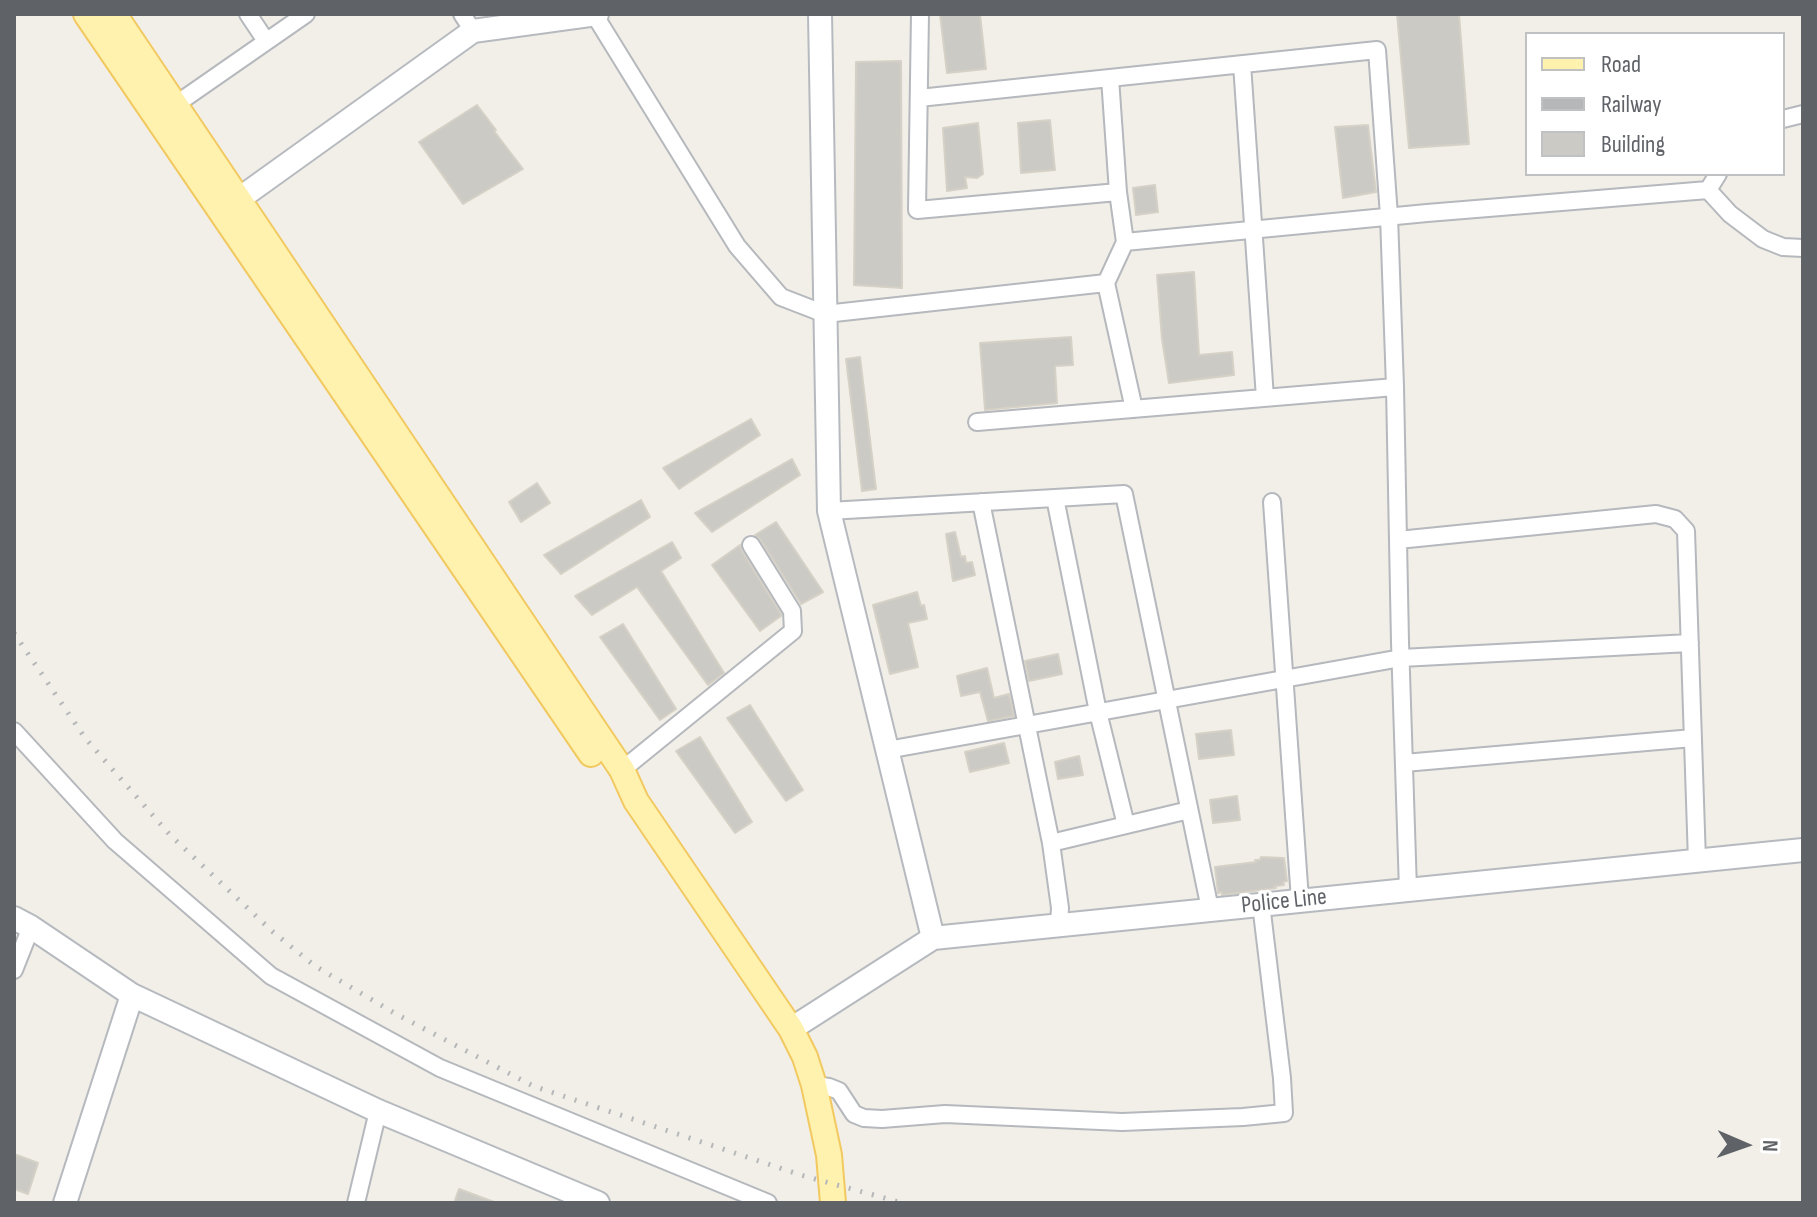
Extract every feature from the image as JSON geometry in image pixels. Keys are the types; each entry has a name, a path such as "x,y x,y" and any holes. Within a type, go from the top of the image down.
{"main road":[{"path":"86,14 230,206 622,770 636,801 791,1029 814,1085 829,1155 833,1203"},
{"path":"114,14 175,105 230,206 613,786 636,801"}],"street":[{"path":"248,14 266,41"},
{"path":"175,105 306,14"},
{"path":"230,206 468,22 595,14 737,246 781,297 825,314 1106,283"},
{"path":"820,14 829,511 933,938"},
{"path":"920,14 917,210 1118,192"},
{"path":"919,98 1377,50 1389,216 1408,890"},
{"path":"1242,64 1265,398"},
{"path":"1110,78 1118,192 1125,242 1106,283 1134,409"},
{"path":"1708,190 1717,176"},
{"path":"1125,242 1389,216 1708,190"},
{"path":"1708,190 1730,214 1763,239 1783,247 1803,248"},
{"path":"977,422 1395,387"},
{"path":"829,511 1124,494 1210,909"},
{"path":"1055,498 1098,712 1126,825"},
{"path":"981,502 1051,843 1060,908 1059,925"},
{"path":"1272,502 1300,900"},
{"path":"1398,540 1656,514 1675,519 1686,531 1697,861"},
{"path":"622,770 793,631 792,611 751,545"},
{"path":"887,750 1401,658 1690,643"},
{"path":"14,731 115,841 271,976 440,1068 768,1203"},
{"path":"1404,763 1693,738"},
{"path":"1051,843 1189,810"},
{"name":"Police Line","path":"791,1029 933,938 1803,850"},
{"path":"814,1085 839,1091 854,1114 864,1118 945,1114 1122,1122 1284,1113 1261,904"},
{"path":"14,970 23,923 132,995 378,1111 598,1203"},
{"path":"65,1203 132,995"},
{"path":"356,1203 378,1111"}],"building":[{"path":"940,14 980,14 986,69 947,73"},
{"path":"1397,14 1459,14 1469,144 1409,148"},
{"path":"901,61 902,288 854,285 856,62"},
{"path":"477,105 523,169 463,204 419,142"},
{"path":"1050,120 1055,170 1021,173 1018,123"},
{"path":"978,123 983,174 977,178 965,177 967,188 947,191 943,128"},
{"path":"1368,125 1376,192 1343,198 1335,127"},
{"path":"1155,185 1158,212 1136,215 1133,188"},
{"path":"1194,272 1199,355 1232,352 1234,375 1169,383 1157,275"},
{"path":"1071,337 1073,365 1055,366 1057,403 985,410 980,343"},
{"path":"860,357 876,489 862,491 846,359"},
{"path":"751,419 760,435 679,489 663,468"},
{"path":"792,459 800,475 712,532 695,513"},
{"path":"537,483 550,503 521,522 509,502"},
{"path":"641,500 650,517 561,574 544,555"},
{"path":"776,522 823,592 801,604 755,535"},
{"path":"955,532 961,557 965,556 966,563 972,562 975,575 953,581 946,534"},
{"path":"672,542 681,558 661,571 724,673 708,685 637,587 592,615 575,596"},
{"path":"740,545 781,614 760,631 712,565"},
{"path":"917,592 927,619 908,623 918,667 890,674 873,605"},
{"path":"623,624 676,709 660,720 600,637"},
{"path":"1058,654 1062,674 1029,681 1025,661"},
{"path":"987,668 994,698 1009,694 1014,716 988,721 980,692 961,696 957,676"},
{"path":"750,705 803,790 786,801 727,718"},
{"path":"1231,730 1234,755 1199,759 1196,734"},
{"path":"700,737 752,822 735,833 676,751"},
{"path":"1004,743 1009,763 970,772 965,752"},
{"path":"1079,756 1083,775 1058,779 1055,762"},
{"path":"1237,796 1240,820 1213,823 1210,800"},
{"path":"1261,857 1284,858 1287,881 1283,882 1284,885 1222,895 1222,892 1218,893 1215,867 1256,862"},
{"path":"14,1154 38,1163 28,1194 14,1189"},
{"path":"459,1189 494,1202 494,1203 454,1203"}],"railway":[{"path":"14,633 85,738 170,835 273,932 315,966 396,1014 533,1086 804,1176 903,1203"}]}
